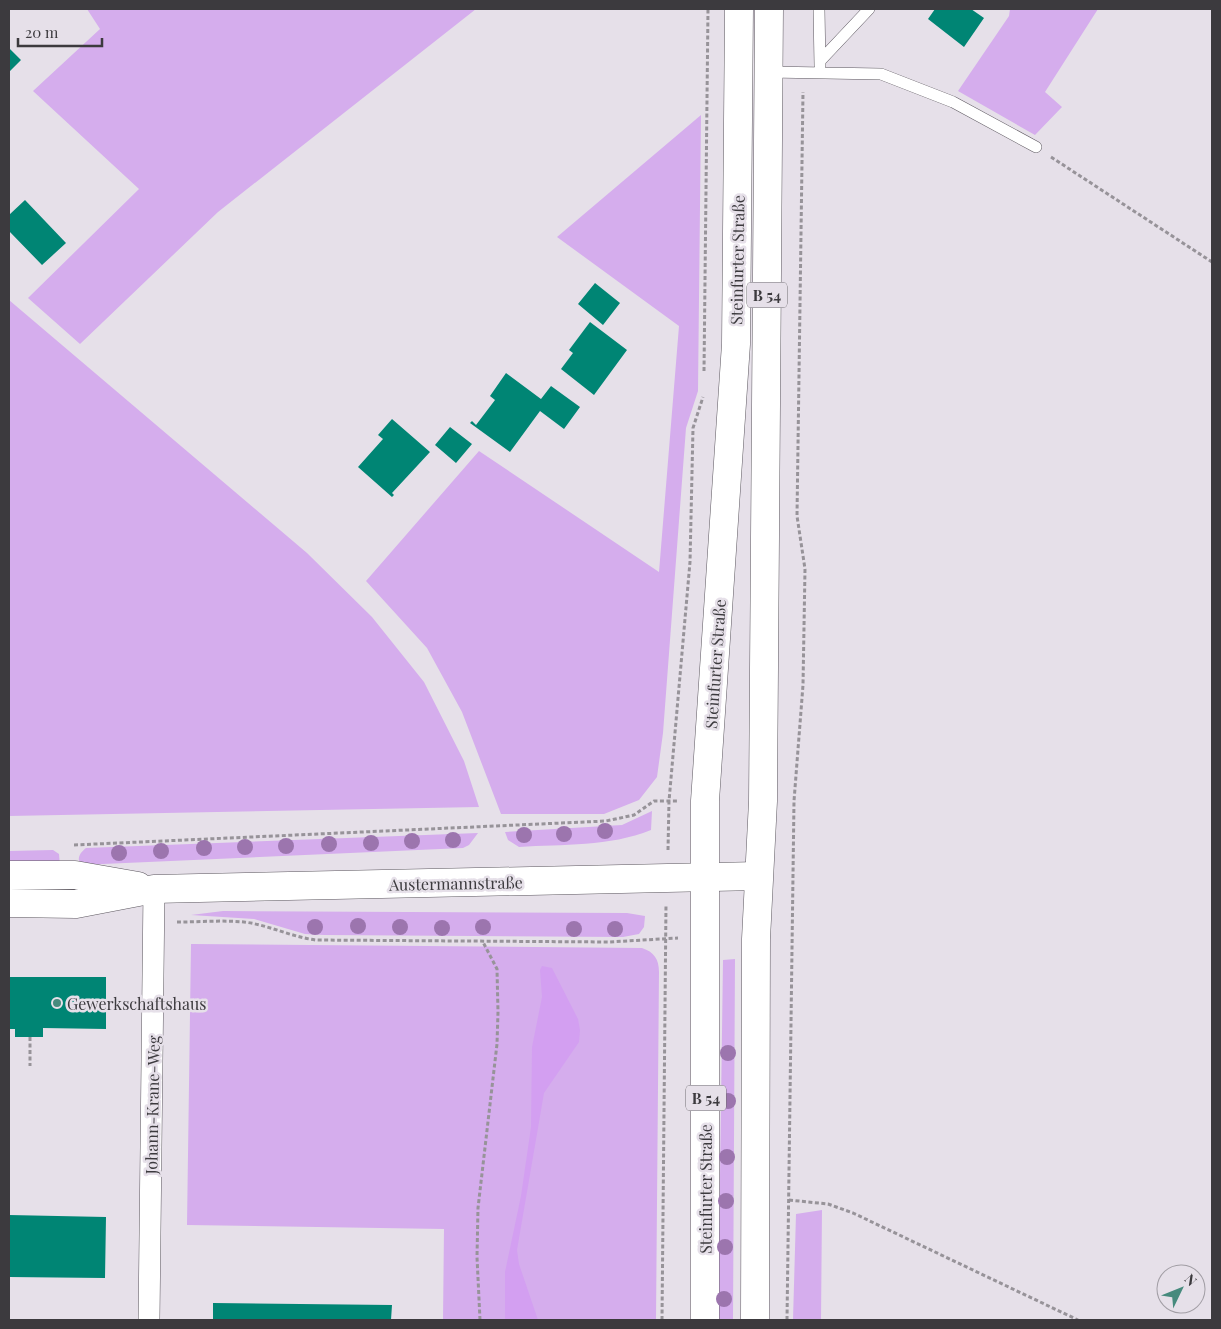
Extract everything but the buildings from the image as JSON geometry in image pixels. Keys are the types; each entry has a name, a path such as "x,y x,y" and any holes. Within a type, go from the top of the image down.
{"main road":[{"name":"Steinfurter Straße","path":"705,1320 705,801 736,344 739,9"},
{"name":"Steinfurter Straße","path":"755,1320 758,876 763,801 769,9"},
{"name":"Austermannstraße","path":"9,875 75,875 154,890"},
{"name":"Austermannstraße","path":"9,903 76,904 154,890 758,876"}],"street":[{"name":"Johann-Krane-Weg","path":"149,1320 154,890"}],"lane":[{"path":"819,9 820,67"},
{"path":"820,67 869,9"},
{"path":"769,72 803,72 820,67 881,74 953,102 1036,147"}],"path":[{"path":"704,342 708,9"},
{"path":"787,1320 794,784 803,685 805,588 805,569 797,516 803,72"},
{"path":"1036,147 1212,262"},
{"path":"66,845 606,821 634,815 654,801 669,802"},
{"path":"154,922 244,922 316,940 609,942 664,937"},
{"path":"480,1320 477,1257 478,1208 497,1044 498,1012 497,969 483,941"},
{"path":"30,1037 30,1066"},
{"path":"756,1198 828,1204 853,1213 1078,1320"}],"shaded area":[{"path":"87,9 476,9 218,212 80,344 28,298 139,189 33,91 100,29"},
{"path":"1010,9 1098,9 1045,92 1062,107 1035,135 958,91 1009,16"},
{"path":"701,115 698,391 686,428 663,733 657,777 639,800 604,814 501,814 462,712 427,648 366,581 479,451 659,572 679,326 557,237"},
{"path":"9,300 307,553 372,617 424,682 464,761 479,807 9,816"},
{"path":"652,811 651,830 602,842 519,847 508,840 505,832 622,825"},
{"path":"478,833 469,845 463,848 80,865 79,860 81,853 86,848"},
{"path":"53,850 59,854 60,866 9,867 9,851"},
{"path":"223,911 627,913 645,916 644,927 639,934 623,937 324,935 305,934 254,919 191,915"},
{"path":"191,944 642,948 653,954 658,963 659,972 656,1320 443,1320 444,1229 187,1225"},
{"path":"735,959 733,1320 718,1320 723,960"},
{"path":"542,966 552,968 578,1019 580,1030 579,1042 544,1093 517,1250 519,1264 538,1320 505,1320 505,1272 521,1196 531,1127 532,1047 542,997 540,970"},
{"path":"822,1210 821,1320 793,1320 796,1214"}],"place":[{"name":"Gewerkschaftshaus","path":"57,1003"}]}
